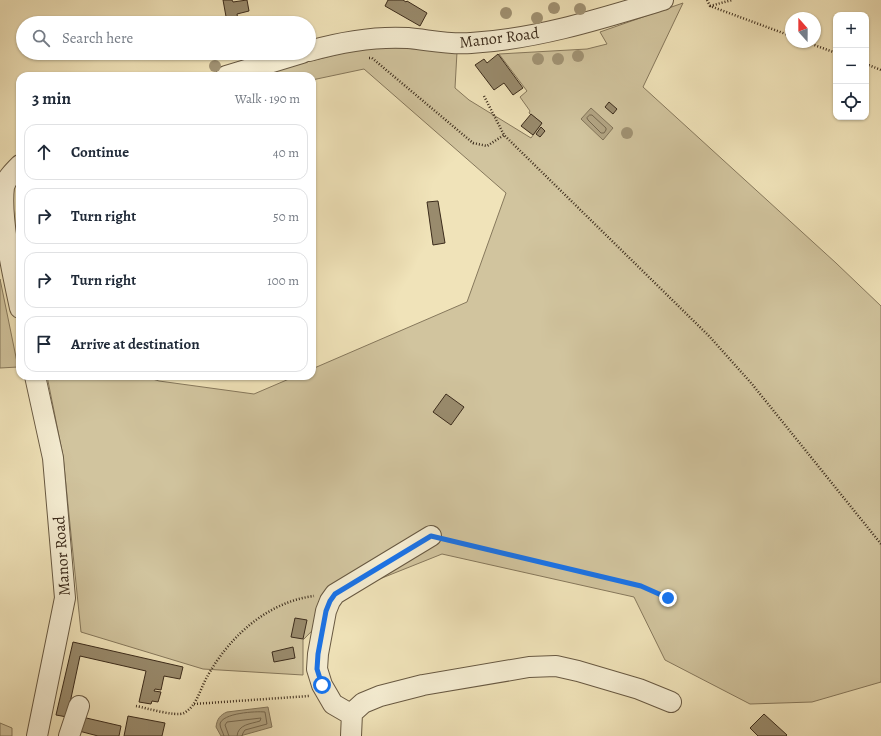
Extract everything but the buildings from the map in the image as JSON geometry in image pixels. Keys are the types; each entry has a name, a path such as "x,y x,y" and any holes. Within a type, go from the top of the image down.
{"street":[{"name":"Manor Road","path":"316,49 375,38 409,38 470,44 522,37 586,23 663,0"},
{"path":"239,72 279,60"},
{"path":"16,170 2,185 3,225 16,288"},
{"name":"Manor Road","path":"36,380 53,458 65,598 37,736"},
{"path":"352,715 333,704 322,685 317,669 321,604 330,601 335,594 431,536"},
{"path":"351,736 352,715 357,707 380,696 423,685 529,667 556,666 578,671 639,689 671,702"},
{"path":"69,736 79,706"}],"path":[{"path":"707,0 710,6 785,34"},
{"path":"710,6 732,0"},
{"path":"821,48 833,52"},
{"path":"365,57 372,58 473,143 487,146 504,135"},
{"path":"869,65 881,70"},
{"path":"484,96 504,135 709,336 752,384 881,544"},
{"path":"431,536 641,586 668,598"},
{"path":"136,706 178,714 183,713 194,704 214,664 232,641 253,621 294,600 321,604"},
{"path":"194,704 315,695 333,704"}],"shaded area":[{"path":"683,3 643,87 881,306 881,682 812,702 750,704 665,660 634,597 442,554 352,590 303,640 303,675 203,669 81,632 63,456 48,380 156,380 254,394 287,380 316,380 316,367 467,302 506,193 364,69 316,79 316,72 266,72 367,47 457,52 455,88 469,100 531,138 542,123 529,113 530,111 520,97 527,91 499,54 587,49 607,44 600,32"},
{"path":"0,279 16,357 16,367 0,368"},
{"path":"0,723 12,728 12,736 0,736"}],"water":[{"path":"591,108 613,128 603,140 581,119"},
{"path":"268,707 272,727 240,736 221,736 216,727 219,718 222,714 227,712"}],"route":[{"path":"322,685 317,669 318,654 326,611 335,594 431,536 641,586 668,598"}]}
